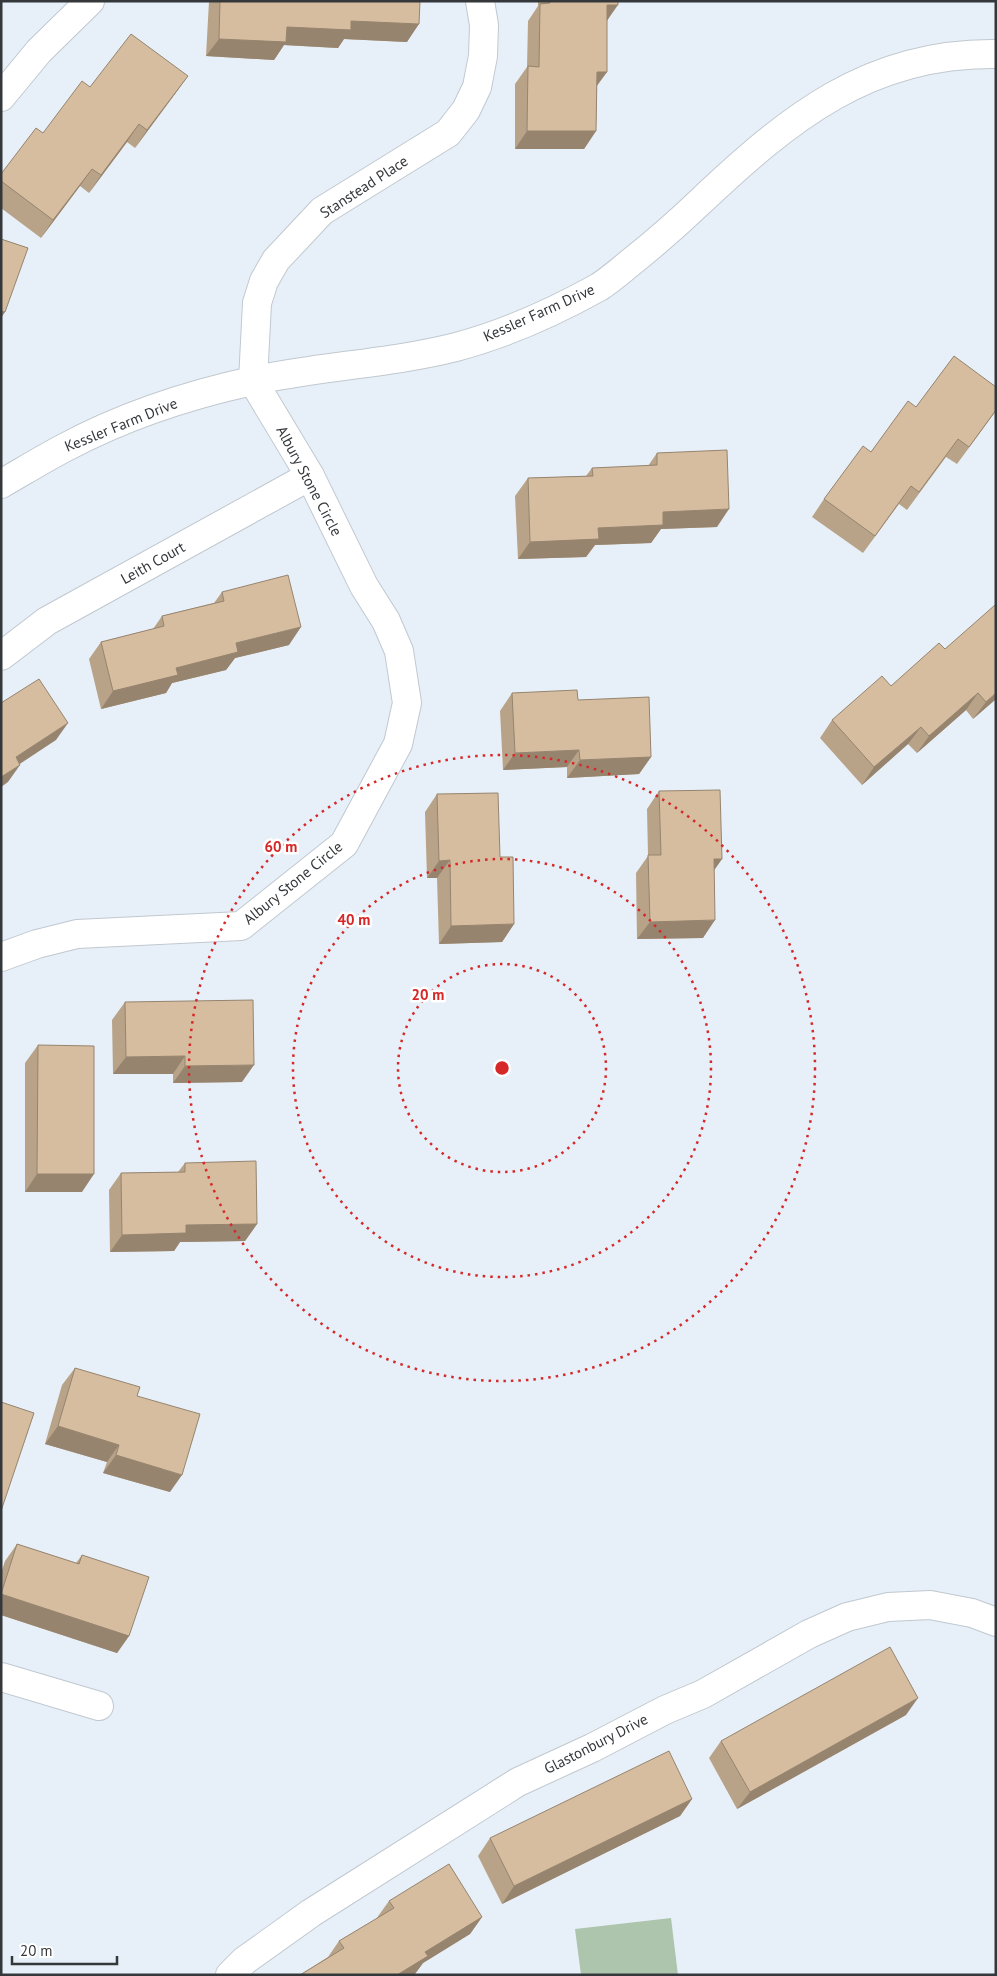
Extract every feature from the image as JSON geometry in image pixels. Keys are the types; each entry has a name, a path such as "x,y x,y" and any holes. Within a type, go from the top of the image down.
{"street":[{"path":"1,97 39,51 90,1"},
{"name":"Stanstead Place","path":"252,381 257,303 264,281 276,260 322,211 448,133 466,110 477,87 483,56 484,25 480,1"},
{"name":"Kessler Farm Drive","path":"1,484 65,447 142,414 252,381 422,354 462,345 510,329 602,285 665,235 753,151 786,125 821,102 858,82 897,67 938,58 996,54"},
{"name":"Albury Stone Circle","path":"1,957 37,944 78,934 241,926 344,844 398,744 407,703 399,651 393,636 364,586 310,476 252,381"},
{"name":"Leith Court","path":"1,656 47,622 310,476"},
{"name":"Glastonbury Drive","path":"230,1975 244,1961 310,1913 518,1782 592,1748 665,1710 703,1694 809,1634 840,1620 888,1607 930,1605 972,1613 996,1622"},
{"path":"1,1677 99,1706"}],"green space":[{"path":"671,1918 678,1975 581,1975 575,1929"}],"building":[{"path":"220,1 420,1 419,24 351,21 351,30 287,27 286,42 219,39"},
{"path":"550,1 618,1 618,5 607,5 607,72 597,72 596,131 527,131 528,66 539,67 540,4 550,3"},
{"path":"131,34 188,76 147,130 139,124 101,175 92,169 53,220 1,181 1,174 36,128 43,133 82,81 90,87"},
{"path":"1,239 28,248 5,312 1,311"},
{"path":"954,356 996,387 996,410 969,447 958,439 919,492 911,486 875,536 824,499 863,446 871,452 908,401 916,407"},
{"path":"727,450 729,509 663,512 663,525 598,528 599,539 530,542 528,478 593,476 592,468 657,465 657,453"},
{"path":"288,575 301,627 236,643 238,652 176,668 178,675 113,691 101,642 164,626 162,616 224,601 222,592"},
{"path":"995,605 996,693 986,702 978,693 929,736 921,727 874,767 832,720 882,676 891,686 939,643 945,649"},
{"path":"39,679 68,723 16,757 20,765 1,777 1,703"},
{"path":"577,690 578,700 649,697 651,757 580,760 579,750 515,753 512,693"},
{"path":"720,790 722,859 714,859 715,920 650,922 648,855 661,855 659,791"},
{"path":"498,793 500,857 513,857 514,924 451,926 450,860 439,861 437,794"},
{"path":"253,1000 254,1065 185,1066 185,1056 126,1057 125,1002"},
{"path":"38,1045 94,1046 94,1174 37,1174"},
{"path":"256,1161 257,1224 186,1225 186,1233 122,1235 121,1173 185,1172 185,1163"},
{"path":"75,1368 140,1387 137,1396 200,1414 182,1475 116,1455 119,1445 58,1426"},
{"path":"1,1402 34,1413 1,1511"},
{"path":"17,1544 79,1564 82,1555 149,1577 129,1636 1,1594"},
{"path":"890,1647 918,1698 750,1792 721,1741"},
{"path":"669,1751 692,1799 514,1886 490,1838"},
{"path":"449,1864 482,1917 425,1952 428,1956 397,1975 300,1975 344,1948 339,1941 394,1908 389,1901"}]}
